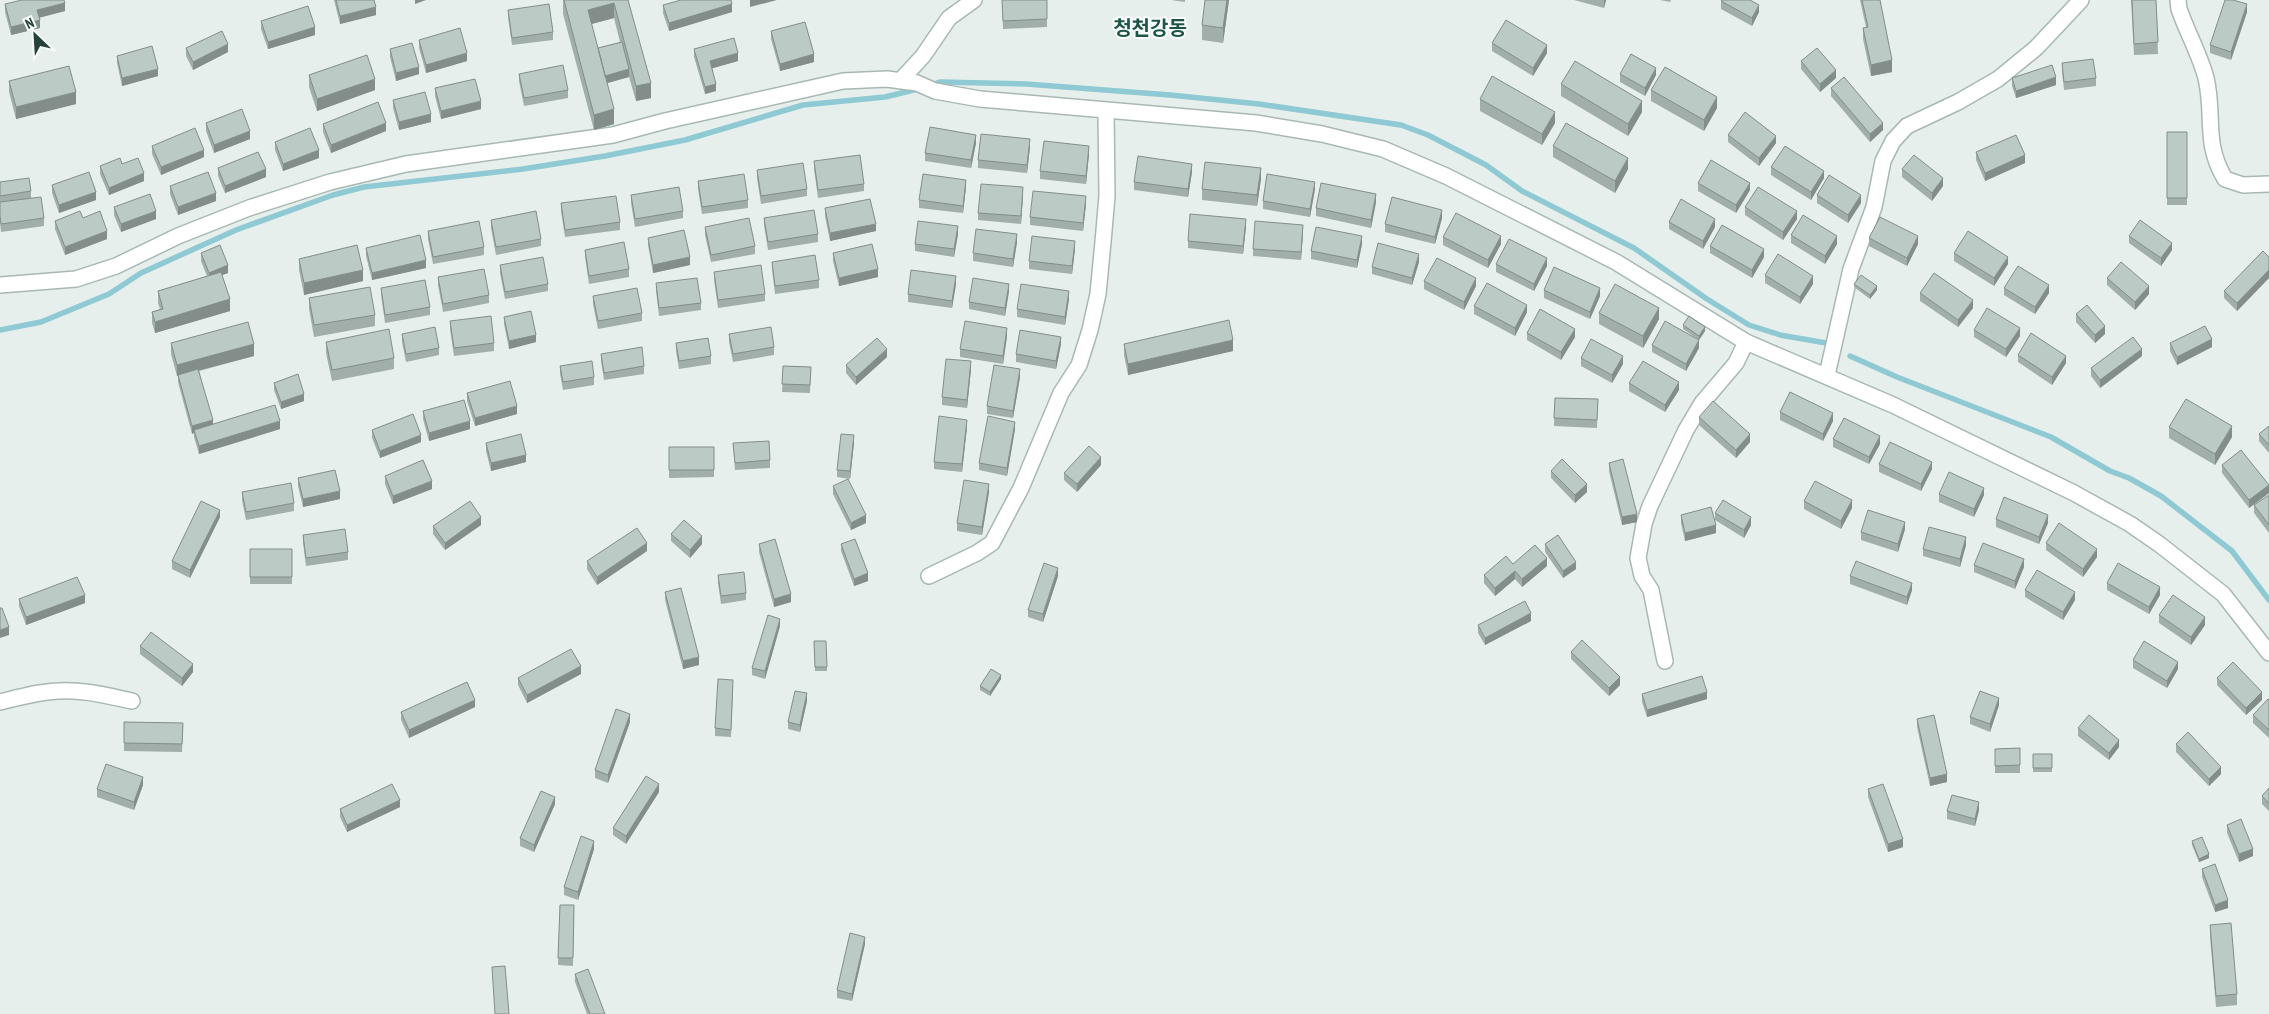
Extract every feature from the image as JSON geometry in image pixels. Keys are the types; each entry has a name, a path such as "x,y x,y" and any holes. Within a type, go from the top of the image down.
{"street":[{"path":"900,81 923,56 949,18 974,0"},
{"path":"1827,375 1851,269 1874,206 1883,161 1893,141 1907,126 1958,102 1998,79 2036,48 2081,0"},
{"path":"2178,0 2182,18 2205,76 2210,102 2212,150 2218,168 2225,179 2243,185 2269,184"},
{"path":"0,285 84,277 116,266 178,236 250,208 366,172 460,156 612,135 665,121 843,81 886,79 917,83 935,91 980,99 1106,112 1256,124 1322,134 1383,149 1446,176 1616,262 1746,342 1827,375 2074,493 2130,524 2223,594 2269,653"},
{"path":"929,576 977,553 992,543 1008,516 1025,480 1062,393 1079,365 1096,303 1103,242 1107,196 1106,112"},
{"path":"1665,662 1652,590 1642,576 1638,558 1644,524 1650,506 1686,430 1702,403 1736,363 1746,342"},
{"path":"0,702 24,695 60,690 99,694 132,701"}],"building":[{"path":"22,0 64,0 65,3 37,10 40,20 11,27 5,4"},
{"path":"336,0 374,0 376,7 340,16"},
{"path":"564,0 628,0 651,83 636,86 614,3 588,10 614,109 594,115"},
{"path":"681,0 731,0 732,4 669,23 663,5"},
{"path":"1002,0 1047,0 1047,19 1003,21"},
{"path":"1205,0 1227,0 1223,28 1202,25"},
{"path":"1722,0 1750,0 1759,5 1752,18"},
{"path":"1862,0 1880,0 1892,60 1871,65 1863,28 1868,27"},
{"path":"2132,0 2156,0 2158,42 2134,44"},
{"path":"2225,0 2247,4 2231,52 2210,45"},
{"path":"549,4 553,32 512,38 508,10"},
{"path":"308,6 315,27 268,42 261,21"},
{"path":"1506,20 1547,45 1533,68 1492,43"},
{"path":"805,22 814,54 780,64 771,31"},
{"path":"460,28 467,53 426,65 419,40"},
{"path":"222,31 228,44 193,62 186,48"},
{"path":"734,38 738,53 710,61 716,84 705,87 694,49"},
{"path":"622,42 629,69 605,76 598,48"},
{"path":"412,43 419,67 396,73 390,49"},
{"path":"152,46 158,69 122,78 117,56"},
{"path":"1817,48 1836,70 1820,84 1801,61"},
{"path":"1631,54 1656,68 1645,88 1620,74"},
{"path":"367,55 375,79 317,99 309,75"},
{"path":"2093,59 2096,78 2064,82 2062,63"},
{"path":"1575,61 1642,101 1628,124 1561,84"},
{"path":"563,65 568,90 524,98 519,74"},
{"path":"2052,65 2056,77 2016,91 2012,78"},
{"path":"69,66 76,92 16,107 9,81"},
{"path":"1665,67 1717,97 1704,120 1651,90"},
{"path":"1492,76 1555,112 1542,134 1480,99"},
{"path":"1844,77 1883,123 1870,134 1831,88"},
{"path":"475,79 481,101 441,111 435,88"},
{"path":"425,92 431,114 399,122 393,100"},
{"path":"378,102 386,123 331,145 323,124"},
{"path":"242,109 250,131 214,145 206,123"},
{"path":"1745,112 1776,136 1759,158 1728,135"},
{"path":"1566,123 1628,158 1615,181 1553,146"},
{"path":"930,127 976,135 971,160 925,153"},
{"path":"195,128 204,150 161,167 152,146"},
{"path":"310,128 319,150 283,164 275,142"},
{"path":"2167,132 2187,132 2187,198 2167,198"},
{"path":"981,134 1030,139 1027,165 978,160"},
{"path":"2016,135 2025,155 1985,173 1976,152"},
{"path":"1044,141 1089,146 1086,176 1040,171"},
{"path":"1785,146 1824,171 1811,192 1771,167"},
{"path":"258,152 266,169 225,186 218,168"},
{"path":"860,155 864,184 818,190 814,161"},
{"path":"1914,155 1943,178 1932,193 1902,169"},
{"path":"1138,156 1192,164 1188,189 1134,182"},
{"path":"120,158 122,164 138,158 144,173 109,188 100,166"},
{"path":"1711,160 1750,183 1736,205 1698,183"},
{"path":"1205,162 1261,168 1257,195 1202,189"},
{"path":"803,163 807,189 761,196 757,170"},
{"path":"89,172 96,192 59,205 52,185"},
{"path":"208,172 216,193 178,207 170,186"},
{"path":"744,174 748,200 702,207 698,181"},
{"path":"923,174 966,180 963,206 919,200"},
{"path":"1267,174 1315,182 1310,209 1263,201"},
{"path":"1829,175 1861,195 1848,215 1817,195"},
{"path":"29,178 31,191 0,196 0,182"},
{"path":"1321,183 1376,194 1371,220 1316,208"},
{"path":"981,184 1023,187 1021,216 978,213"},
{"path":"679,187 683,211 635,219 631,195"},
{"path":"1758,187 1797,211 1783,232 1745,207"},
{"path":"1033,191 1086,196 1083,223 1030,217"},
{"path":"150,194 156,211 121,224 114,207"},
{"path":"616,196 620,222 565,230 561,203"},
{"path":"41,197 44,218 1,224 0,202"},
{"path":"1392,197 1442,210 1435,237 1385,224"},
{"path":"870,199 876,224 830,233 825,208"},
{"path":"1681,199 1715,219 1703,241 1669,222"},
{"path":"814,210 818,234 768,242 764,218"},
{"path":"80,211 83,218 100,211 107,231 65,247 55,221"},
{"path":"536,211 541,239 496,247 491,220"},
{"path":"1456,213 1501,236 1488,260 1443,237"},
{"path":"1190,214 1246,219 1243,246 1188,241"},
{"path":"1803,215 1837,236 1825,256 1791,235"},
{"path":"1880,217 1918,236 1907,258 1869,238"},
{"path":"749,218 755,246 711,255 705,227"},
{"path":"2140,220 2172,243 2161,258 2129,236"},
{"path":"479,221 484,247 433,257 428,231"},
{"path":"918,221 958,226 954,249 915,244"},
{"path":"1255,221 1303,225 1301,252 1253,249"},
{"path":"1722,225 1764,249 1752,270 1710,246"},
{"path":"1316,227 1362,236 1357,260 1311,251"},
{"path":"976,229 1017,234 1013,259 973,253"},
{"path":"684,230 690,257 653,265 648,238"},
{"path":"1968,231 2008,257 1994,278 1954,253"},
{"path":"420,235 426,260 372,273 366,248"},
{"path":"1032,236 1075,241 1072,266 1029,261"},
{"path":"1509,239 1547,258 1534,284 1496,264"},
{"path":"624,242 629,269 589,276 585,250"},
{"path":"1378,243 1419,254 1412,278 1372,267"},
{"path":"872,244 878,269 839,278 833,253"},
{"path":"220,245 228,265 209,273 201,253"},
{"path":"357,245 363,270 304,283 299,259"},
{"path":"2263,251 2269,257 2269,270 2237,303 2224,291"},
{"path":"1778,254 1813,276 1800,297 1765,275"},
{"path":"815,255 819,280 775,286 772,262"},
{"path":"543,257 548,284 505,292 500,265"},
{"path":"1437,258 1476,278 1464,302 1424,281"},
{"path":"2121,262 2149,286 2135,302 2107,278"},
{"path":"761,265 765,294 718,300 714,272"},
{"path":"2018,266 2049,285 2035,307 2004,288"},
{"path":"1554,267 1600,288 1590,312 1544,290"},
{"path":"484,269 489,295 443,304 438,277"},
{"path":"911,270 956,276 952,301 908,294"},
{"path":"221,272 230,299 155,322 152,312 163,309 158,291"},
{"path":"1934,273 1973,300 1958,320 1920,293"},
{"path":"1861,275 1877,286 1870,295 1854,284"},
{"path":"697,278 701,303 659,308 656,283"},
{"path":"973,278 1009,284 1005,308 969,302"},
{"path":"425,280 430,307 385,315 381,288"},
{"path":"1487,283 1527,305 1515,328 1474,306"},
{"path":"1021,284 1069,291 1065,317 1017,309"},
{"path":"1615,284 1659,308 1643,336 1599,313"},
{"path":"370,287 375,315 314,325 309,298"},
{"path":"637,288 642,313 598,321 593,296"},
{"path":"2087,305 2105,326 2095,335 2076,314"},
{"path":"1987,308 2020,328 2006,349 1974,330"},
{"path":"1540,309 1575,329 1561,352 1527,333"},
{"path":"531,311 536,335 509,341 504,317"},
{"path":"491,316 494,343 454,348 450,321"},
{"path":"1689,316 1705,327 1699,336 1683,325"},
{"path":"1229,320 1233,340 1128,364 1124,344"},
{"path":"965,321 1007,328 1003,356 960,349"},
{"path":"1665,321 1699,340 1686,364 1652,345"},
{"path":"248,322 254,344 177,365 171,343"},
{"path":"2205,326 2212,339 2177,357 2170,343"},
{"path":"435,327 439,348 406,354 402,334"},
{"path":"771,327 774,347 733,354 729,334"},
{"path":"389,329 394,358 332,370 326,342"},
{"path":"1020,330 1061,337 1056,361 1016,354"},
{"path":"2031,333 2066,356 2052,377 2018,355"},
{"path":"2133,337 2142,349 2100,380 2091,368"},
{"path":"708,338 711,356 679,361 676,343"},
{"path":"877,338 887,349 856,377 846,365"},
{"path":"1591,339 1623,356 1612,375 1581,358"},
{"path":"642,347 644,366 604,373 601,354"},
{"path":"946,359 971,361 967,400 942,397"},
{"path":"592,361 594,377 563,382 560,366"},
{"path":"1643,361 1679,382 1665,405 1629,383"},
{"path":"994,365 1020,369 1013,411 987,406"},
{"path":"783,366 811,367 810,385 782,384"},
{"path":"198,369 213,420 192,426 178,375"},
{"path":"298,374 304,394 281,402 274,383"},
{"path":"510,381 517,406 475,418 467,393"},
{"path":"1790,392 1833,413 1823,434 1780,412"},
{"path":"1555,398 1598,399 1597,420 1554,418"},
{"path":"2186,399 2232,426 2215,454 2169,427"},
{"path":"464,400 470,421 429,433 423,411"},
{"path":"1713,401 1750,434 1736,450 1699,417"},
{"path":"275,405 280,421 199,446 194,430"},
{"path":"413,414 421,435 380,451 372,430"},
{"path":"939,416 967,420 962,464 934,462"},
{"path":"988,416 1015,422 1007,468 979,463"},
{"path":"1844,418 1880,436 1869,457 1833,439"},
{"path":"2269,426 2269,445 2259,434"},
{"path":"521,434 526,455 491,463 486,443"},
{"path":"841,434 854,435 850,471 837,470"},
{"path":"769,441 770,460 735,463 733,443"},
{"path":"1890,442 1932,462 1921,484 1879,464"},
{"path":"1089,446 1101,457 1077,484 1064,473"},
{"path":"669,447 714,447 714,470 669,470"},
{"path":"2241,450 2269,485 2249,500 2222,465"},
{"path":"1562,459 1587,484 1575,495 1551,471"},
{"path":"1623,459 1637,514 1622,517 1609,463"},
{"path":"423,460 432,481 393,496 385,476"},
{"path":"335,470 340,491 303,499 298,478"},
{"path":"1949,472 1984,488 1974,509 1939,494"},
{"path":"848,479 866,515 851,523 833,486"},
{"path":"964,480 989,484 982,527 957,523"},
{"path":"1815,481 1852,500 1841,521 1804,501"},
{"path":"291,483 294,503 246,512 242,492"},
{"path":"2269,495 2269,525 2254,505"},
{"path":"2004,497 2048,515 2039,537 1996,519"},
{"path":"1723,500 1751,517 1744,530 1715,513"},
{"path":"201,501 220,510 190,570 172,561"},
{"path":"470,501 481,517 445,543 433,526"},
{"path":"1711,507 1716,525 1685,533 1681,515"},
{"path":"1868,510 1905,522 1898,544 1861,532"},
{"path":"684,520 702,536 690,550 671,534"},
{"path":"2059,523 2097,549 2083,569 2046,543"},
{"path":"1929,527 1966,537 1960,559 1923,549"},
{"path":"637,528 647,543 597,577 587,561"},
{"path":"345,529 348,552 306,558 303,535"},
{"path":"1558,535 1576,562 1563,571 1545,544"},
{"path":"775,539 791,594 774,599 759,544"},
{"path":"855,539 868,573 854,579 841,544"},
{"path":"1983,543 2024,559 2015,581 1974,565"},
{"path":"1535,545 1547,558 1522,579 1515,571 1495,588 1484,575 1506,556 1513,564"},
{"path":"250,549 292,549 292,577 250,577"},
{"path":"1856,561 1912,583 1907,597 1850,576"},
{"path":"1044,563 1058,568 1043,614 1028,610"},
{"path":"2118,563 2160,587 2149,607 2107,583"},
{"path":"2037,570 2075,592 2063,612 2025,590"},
{"path":"744,572 746,593 721,596 718,575"},
{"path":"77,577 85,595 26,617 19,599"},
{"path":"681,588 699,657 683,661 665,592"},
{"path":"2173,595 2205,617 2191,637 2159,615"},
{"path":"1525,601 1531,613 1485,638 1478,625"},
{"path":"0,608 2,608 9,627 0,630"},
{"path":"768,615 780,619 765,671 752,668"},
{"path":"151,632 193,664 182,678 140,646"},
{"path":"1582,640 1620,677 1609,688 1571,652"},
{"path":"814,641 826,641 827,667 815,667"},
{"path":"2144,641 2178,662 2167,681 2133,660"},
{"path":"571,649 581,666 527,695 518,678"},
{"path":"2233,662 2262,692 2246,708 2217,678"},
{"path":"991,669 1001,675 990,692 980,686"},
{"path":"1702,676 1707,692 1647,710 1642,694"},
{"path":"718,679 733,680 731,730 715,728"},
{"path":"467,682 475,700 409,730 401,712"},
{"path":"795,691 807,693 800,725 788,722"},
{"path":"1980,691 1999,698 1990,724 1970,717"},
{"path":"2269,700 2269,730 2253,715"},
{"path":"616,709 630,714 608,775 595,770"},
{"path":"1934,715 1947,774 1930,778 1917,719"},
{"path":"2089,715 2119,740 2109,753 2078,728"},
{"path":"124,722 183,723 182,744 124,743"},
{"path":"2188,732 2221,767 2209,779 2176,744"},
{"path":"2020,748 2020,765 1995,766 1995,749"},
{"path":"2033,754 2052,754 2052,768 2033,768"},
{"path":"106,764 143,777 134,802 97,789"},
{"path":"646,776 659,784 626,836 613,828"},
{"path":"392,784 400,800 347,825 340,809"},
{"path":"1883,784 1903,839 1888,844 1868,789"},
{"path":"2269,788 2269,803 2262,796"},
{"path":"541,791 555,797 534,845 520,838"},
{"path":"1952,795 1979,802 1975,819 1947,811"},
{"path":"2241,819 2253,849 2239,854 2227,825"},
{"path":"581,836 594,841 578,892 564,887"},
{"path":"2202,837 2209,854 2199,859 2192,841"},
{"path":"2215,864 2228,900 2215,905 2202,869"},
{"path":"560,905 574,905 573,958 558,958"},
{"path":"2231,923 2237,994 2216,996 2210,925"},
{"path":"850,933 865,937 852,994 837,990"},
{"path":"505,966 509,1014 495,1014 492,967"},
{"path":"588,969 605,1014 590,1014 575,974"}],"waterway":[{"path":"931,85 940,82 1026,84 1170,95 1259,104 1401,125 1428,135 1486,165 1522,191 1634,248 1707,299 1749,325 1780,335 1826,343"},
{"path":"0,330 41,322 109,294 141,273 236,230 333,195 364,187 523,169 605,156 685,140 803,105 885,97 922,88"},
{"path":"1850,356 1897,377 2051,437 2110,471 2129,478 2161,496 2232,551 2269,600"}],"district":[{"name":"청천강동","path":"1150,28"}]}
